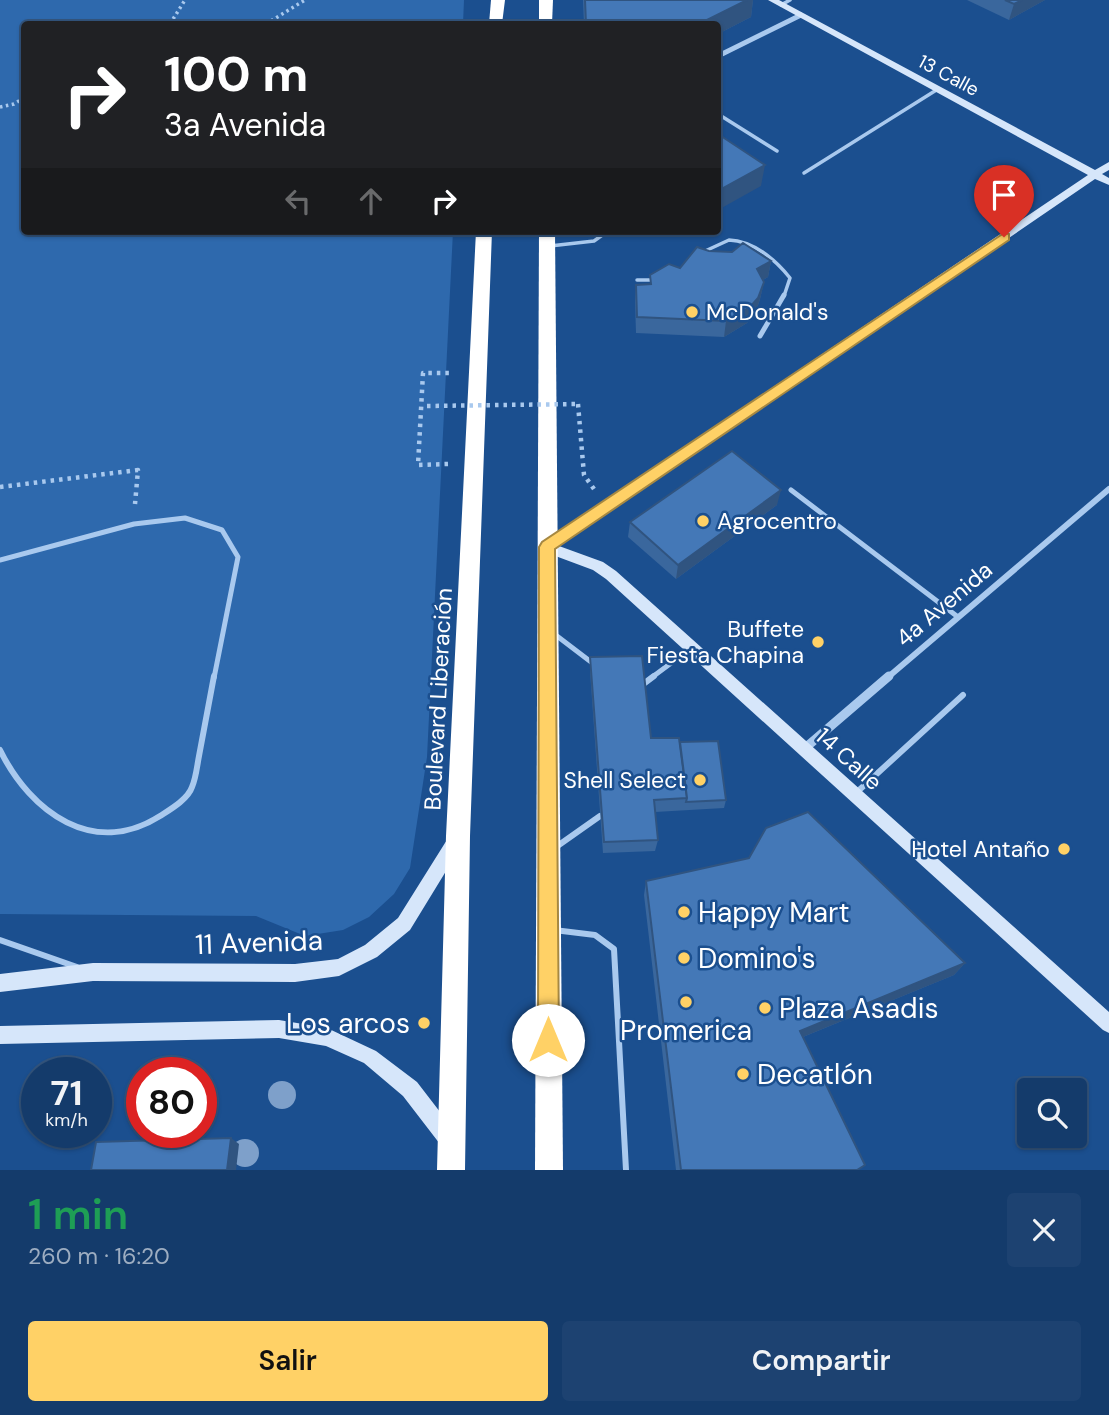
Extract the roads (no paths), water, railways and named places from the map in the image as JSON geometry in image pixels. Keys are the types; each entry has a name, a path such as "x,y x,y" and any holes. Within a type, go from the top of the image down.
{"highway":[{"path":"496,21 498,0"},
{"path":"546,0 546,21"},
{"name":"Boulevard Liberación","path":"451,1170 458,836 484,235"},
{"path":"547,239 549,1170"}],"street":[{"name":"13 Calle","path":"781,2 1109,181"},
{"path":"721,55 801,15"},
{"path":"547,547 1109,165"},
{"name":"4a Avenida","path":"804,749 1109,489"},
{"name":"14 Calle","path":"547,547 598,566 611,575 1109,1024"},
{"name":"11 Avenida","path":"0,983 93,972 295,973 338,967 371,951 404,924 458,836"},
{"path":"0,1035 279,1029 327,1037 369,1057 410,1089 453,1145"}],"lane":[{"path":"804,173 938,89"},
{"path":"721,116 777,151"},
{"path":"547,239 594,241 601,235"},
{"path":"699,255 719,243 739,241 784,270 790,278 790,285 760,335"},
{"path":"637,280 662,277"},
{"path":"791,490 958,617"},
{"path":"0,559 134,524 185,518 222,530 238,557 192,789 179,804 146,825 109,833 75,828 50,810 16,776 0,750"},
{"path":"547,629 603,671"},
{"path":"642,685 692,648"},
{"path":"854,794 963,695"},
{"path":"548,852 600,816"},
{"path":"548,929 593,933 607,940 614,950 626,1170"},
{"path":"0,940 93,972"}],"place":[{"name":"McDonald's","path":"692,312"},
{"name":"Agrocentro","path":"703,521"},
{"name":"Buffete Fiesta Chapina","path":"818,642"},
{"name":"Shell Select","path":"700,780"},
{"name":"Hotel Antaño","path":"1064,849"},
{"name":"Happy Mart","path":"684,912"},
{"name":"Domino's","path":"684,958"},
{"name":"Promerica","path":"686,1002"},
{"name":"Plaza Asadis","path":"765,1008"},
{"name":"Los arcos","path":"424,1023"},
{"name":"Decatlón","path":"743,1074"}]}
